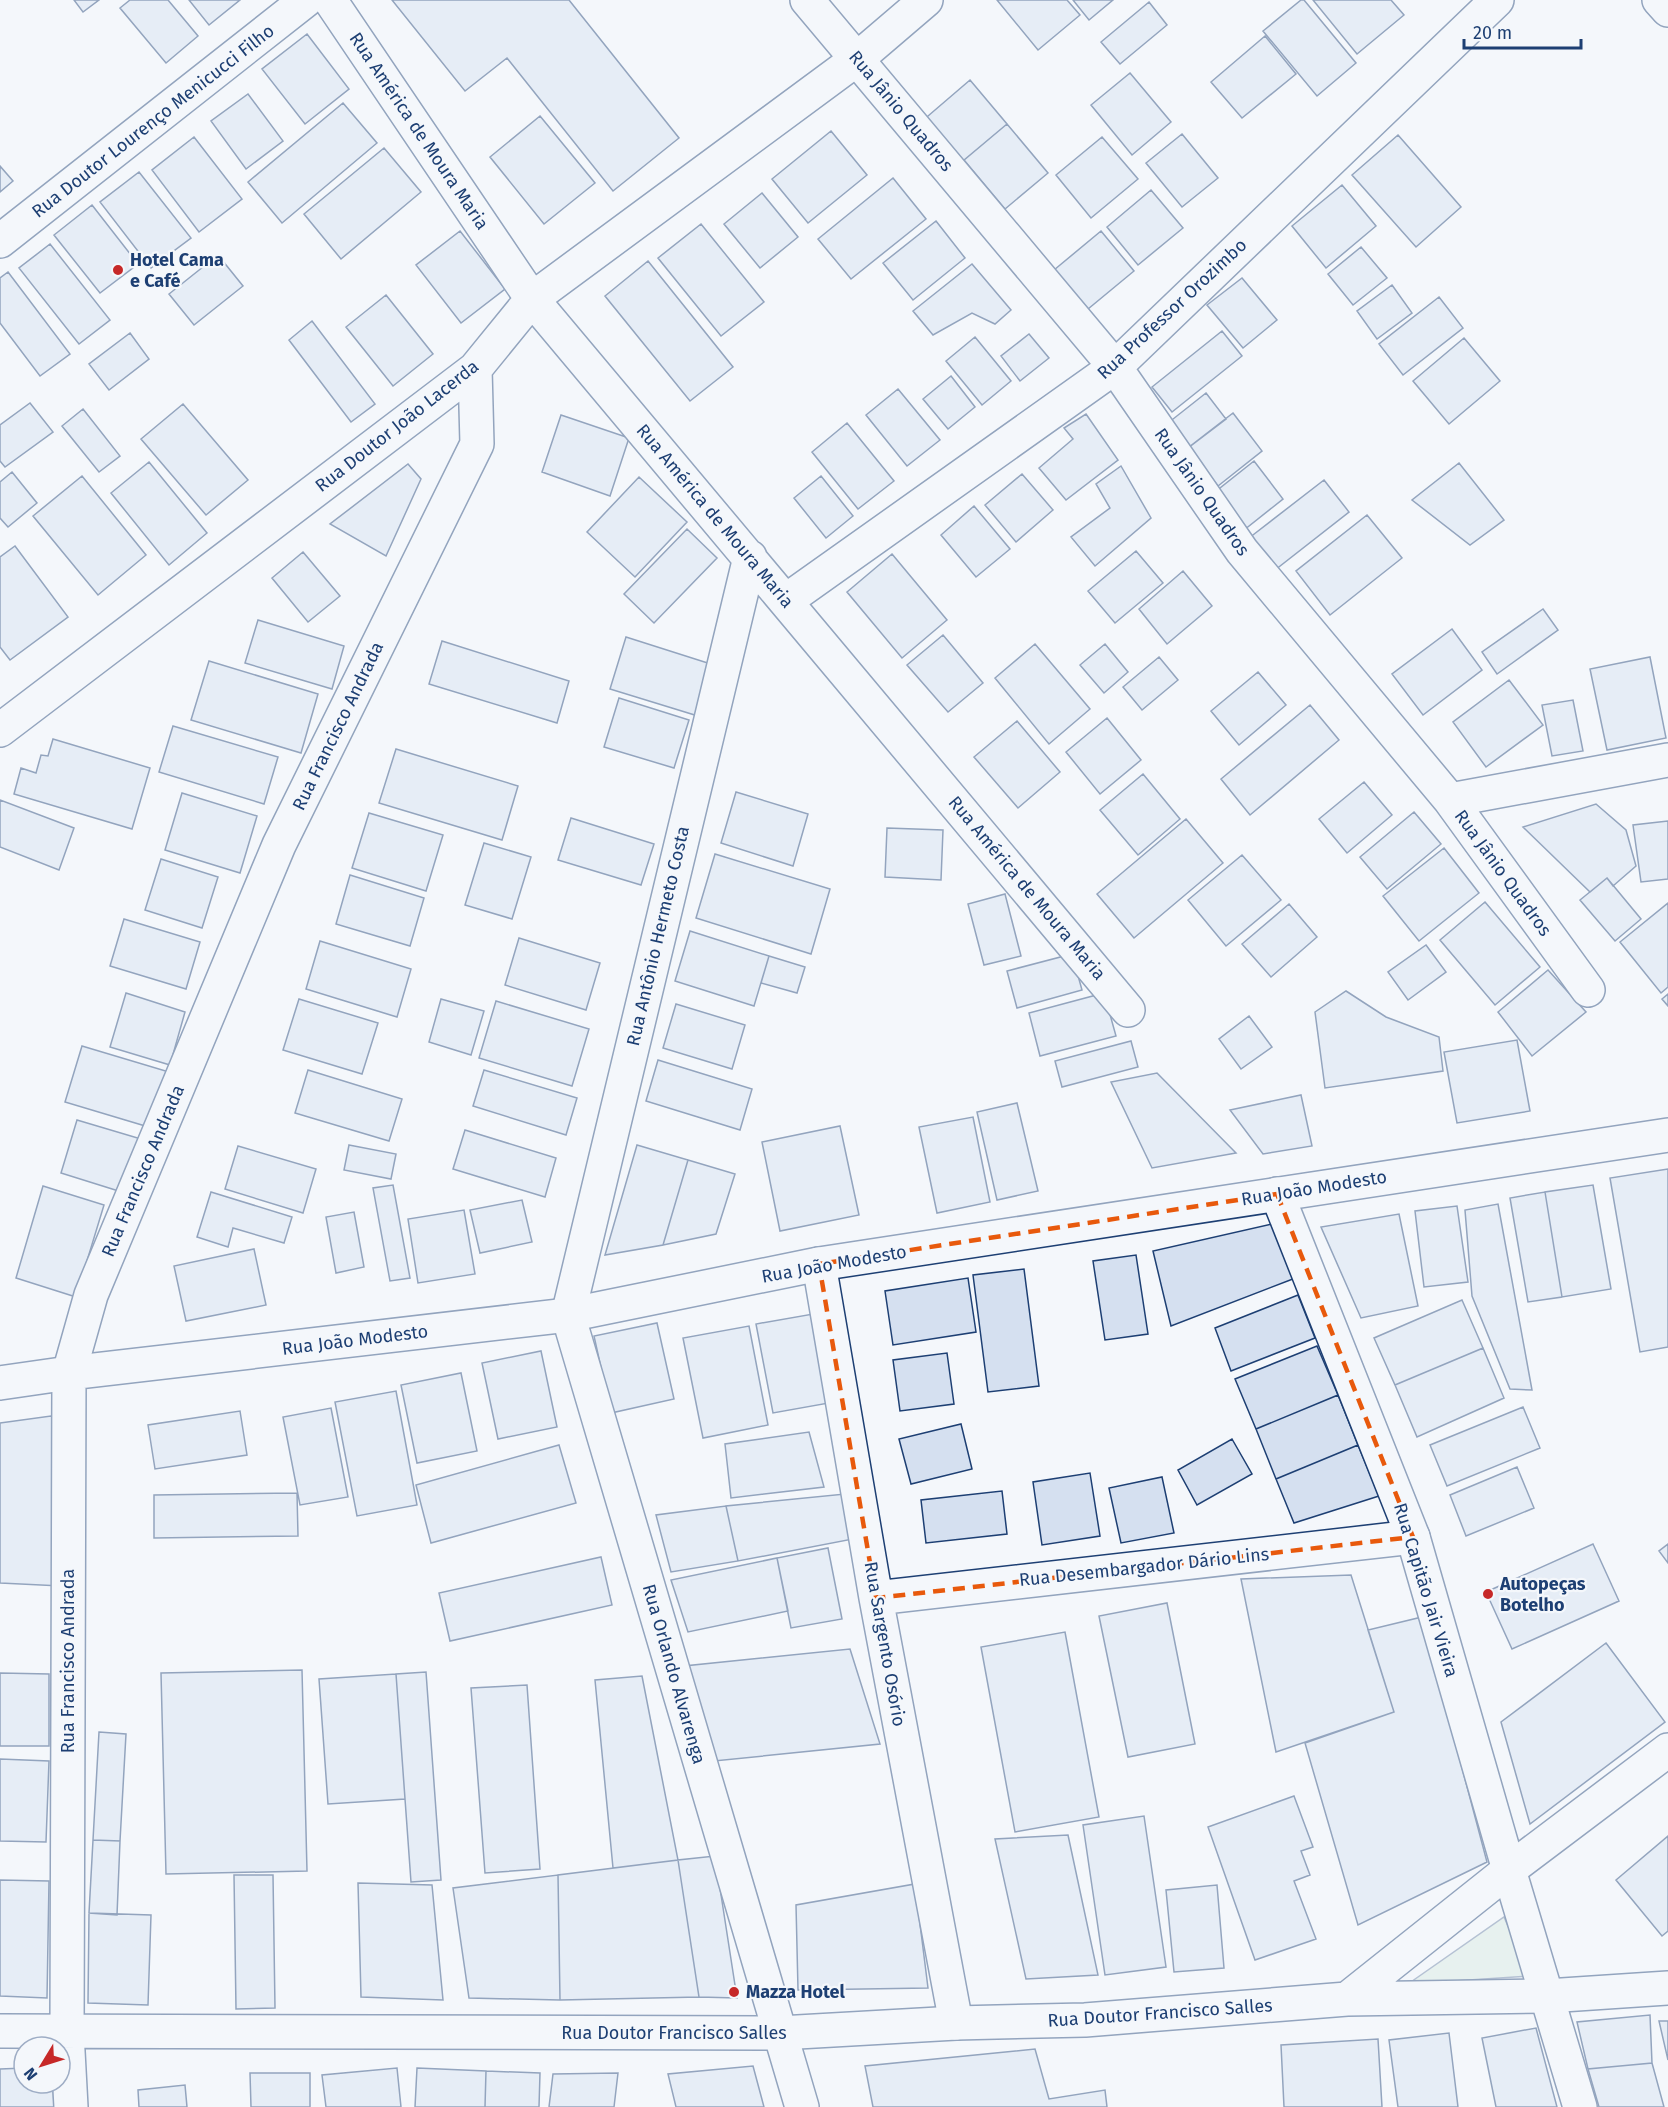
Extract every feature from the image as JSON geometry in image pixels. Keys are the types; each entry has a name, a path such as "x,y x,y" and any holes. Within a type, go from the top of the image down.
{"street":[{"name":"Rua Doutor Lourenço Menicucci Filho","path":"0,242 306,0"},
{"name":"Rua América de Moura Maria","path":"330,0 532,299 1128,1010"},
{"name":"Rua Jânio Quadros","path":"807,0 1115,367 1242,551 1450,800 1588,990"},
{"name":"Rua Doutor João Lacerda","path":"0,730 475,369 532,299 857,59 926,0"},
{"name":"Rua Professor Orozimbo","path":"786,600 1115,367 1497,0"},
{"path":"1659,0 1668,10"},
{"name":"Rua Francisco Andrada","path":"71,2107 67,2033 69,1373 91,1295 279,845 477,444 475,369"},
{"name":"Rua Antônio Hermeto Costa","path":"568,1315 750,557"},
{"path":"1450,800 1668,760"},
{"name":"Rua João Modesto","path":"0,1383 568,1315 819,1264 1668,1135"},
{"name":"Rua Capitão Jair Vieira","path":"1277,1194 1413,1537 1580,2107"},
{"name":"Rua Sargento Osório","path":"819,1264 876,1598 956,2023"},
{"name":"Rua Orlando Alvarenga","path":"568,1315 802,2107"},
{"name":"Rua Desembargador Dário Lins","path":"876,1598 1413,1537"},
{"path":"1347,1999 1509,1869 1668,1750"},
{"name":"Rua Doutor Francisco Salles","path":"0,2031 67,2033 780,2033 956,2023 1085,2020 1347,1999 1547,1996 1668,1988"}],"highlighted area":[{"path":"1277,1194 1413,1537 876,1598 819,1264"}],"shaded area":[{"path":"1504,1917 1530,1976 1408,1984"}],"building":[{"path":"74,0 99,0 83,12"},
{"path":"130,0 168,0 198,36 166,63 120,8"},
{"path":"189,0 240,0 209,25"},
{"path":"392,0 569,0 679,138 613,191 507,58 465,91"},
{"path":"997,0 1067,0 1080,15 1038,50"},
{"path":"1073,0 1113,0 1089,20"},
{"path":"1301,0 1304,0 1356,63 1317,96 1263,31"},
{"path":"1313,0 1391,0 1404,15 1357,54"},
{"path":"1149,2 1167,25 1120,64 1101,42"},
{"path":"307,34 349,89 305,124 262,69"},
{"path":"1265,36 1296,74 1242,118 1211,82"},
{"path":"1130,73 1171,122 1132,155 1091,105"},
{"path":"970,80 1007,124 957,166 921,122"},
{"path":"248,94 283,141 246,169 211,121"},
{"path":"343,103 377,143 282,223 248,182"},
{"path":"540,116 595,183 544,224 490,157"},
{"path":"1007,124 1048,173 1005,209 964,160"},
{"path":"831,131 867,175 808,223 772,179"},
{"path":"1182,134 1218,178 1182,207 1146,163"},
{"path":"1398,135 1461,207 1416,247 1352,175"},
{"path":"194,137 242,199 199,232 152,170"},
{"path":"1102,137 1138,179 1091,218 1056,175"},
{"path":"384,148 421,192 341,259 304,214"},
{"path":"0,166 13,181 0,192"},
{"path":"139,172 191,238 151,268 100,202"},
{"path":"893,178 926,219 851,279 818,239"},
{"path":"1342,185 1376,226 1326,268 1292,226"},
{"path":"1151,190 1183,228 1138,265 1107,227"},
{"path":"762,193 798,237 760,268 724,224"},
{"path":"92,205 138,264 100,293 54,235"},
{"path":"936,221 965,258 913,300 883,263"},
{"path":"701,224 764,302 721,336 658,258"},
{"path":"460,231 505,289 461,323 416,265"},
{"path":"1101,231 1134,271 1088,309 1054,270"},
{"path":"50,244 110,320 79,344 19,268"},
{"path":"1361,247 1387,278 1353,305 1328,274"},
{"path":"218,255 243,286 194,325 169,294"},
{"path":"648,261 733,367 690,401 605,296"},
{"path":"972,264 1011,310 995,324 972,313 933,335 913,311"},
{"path":"8,272 70,354 40,376 0,323 0,278"},
{"path":"1242,278 1277,320 1243,348 1207,305"},
{"path":"1392,285 1412,313 1377,339 1357,311"},
{"path":"386,295 433,354 393,386 346,327"},
{"path":"1439,297 1463,328 1403,375 1379,344"},
{"path":"312,321 375,404 351,422 289,340"},
{"path":"1222,331 1242,356 1172,412 1152,387"},
{"path":"130,333 149,359 109,390 89,364"},
{"path":"1029,334 1049,358 1020,381 1001,356"},
{"path":"975,337 1011,381 982,405 946,361"},
{"path":"1464,338 1500,381 1449,424 1413,381"},
{"path":"951,376 975,407 948,429 923,399"},
{"path":"898,389 940,440 907,466 866,415"},
{"path":"1206,393 1226,419 1188,448 1168,423"},
{"path":"30,403 53,432 5,467 0,461 0,425"},
{"path":"183,404 248,480 206,515 141,439"},
{"path":"83,409 120,456 99,472 62,426"},
{"path":"1233,413 1262,451 1218,486 1188,448"},
{"path":"1086,414 1118,460 1066,500 1039,468 1073,439 1064,428"},
{"path":"561,415 629,438 610,496 542,472"},
{"path":"847,423 894,481 858,509 812,452"},
{"path":"1254,461 1283,499 1239,534 1210,496"},
{"path":"149,462 207,533 169,565 111,493"},
{"path":"1459,463 1504,520 1470,545 1412,500"},
{"path":"408,464 421,479 386,556 330,524"},
{"path":"1121,466 1151,518 1095,566 1071,537 1110,508 1096,484"},
{"path":"12,472 37,503 8,527 0,518 0,482"},
{"path":"1022,474 1053,510 1016,542 985,505"},
{"path":"82,476 146,555 98,595 33,516"},
{"path":"821,476 853,516 826,538 794,498"},
{"path":"639,477 687,522 635,577 587,532"},
{"path":"1324,480 1349,512 1275,570 1249,538"},
{"path":"974,506 1010,549 976,577 941,535"},
{"path":"1367,515 1402,558 1330,615 1296,571"},
{"path":"687,529 717,558 654,623 624,594"},
{"path":"15,546 68,617 10,660 0,647 0,557"},
{"path":"1136,551 1163,583 1115,623 1088,591"},
{"path":"303,552 340,596 308,622 272,578"},
{"path":"892,554 947,620 902,658 847,592"},
{"path":"1183,571 1212,606 1167,644 1139,609"},
{"path":"1543,609 1558,630 1497,674 1482,652"},
{"path":"258,620 344,646 332,689 245,663"},
{"path":"1452,629 1482,670 1423,715 1392,674"},
{"path":"943,635 983,683 948,712 907,665"},
{"path":"626,637 714,665 698,716 610,689"},
{"path":"442,641 569,681 557,723 429,684"},
{"path":"1035,644 1090,709 1049,744 995,678"},
{"path":"1105,644 1128,672 1104,693 1080,665"},
{"path":"1159,657 1178,680 1142,710 1123,687"},
{"path":"1650,657 1666,738 1607,750 1590,669"},
{"path":"209,661 318,694 301,753 191,720"},
{"path":"1258,672 1286,705 1239,745 1211,711"},
{"path":"1509,680 1543,725 1486,767 1453,722"},
{"path":"619,698 689,720 674,768 604,747"},
{"path":"1573,700 1583,751 1552,756 1542,705"},
{"path":"1310,705 1339,740 1250,815 1221,779"},
{"path":"1107,718 1141,760 1100,794 1066,752"},
{"path":"1017,721 1060,772 1018,808 974,757"},
{"path":"173,726 278,757 264,804 159,772"},
{"path":"53,739 150,768 132,829 14,794 21,768 36,773 41,755 48,756"},
{"path":"396,749 518,786 502,840 379,803"},
{"path":"1143,774 1180,819 1138,855 1100,810"},
{"path":"1364,782 1392,815 1347,853 1319,819"},
{"path":"736,792 808,814 793,866 721,843"},
{"path":"182,793 257,816 240,873 165,850"},
{"path":"0,800 74,828 59,870 0,847"},
{"path":"1596,804 1626,830 1636,866 1613,886 1607,878 1590,892 1523,827"},
{"path":"1414,812 1441,844 1387,889 1360,857"},
{"path":"369,813 443,835 426,891 352,868"},
{"path":"571,818 654,844 641,885 558,860"},
{"path":"1186,819 1223,863 1134,938 1097,894"},
{"path":"1668,821 1668,879 1641,882 1633,825"},
{"path":"887,828 943,830 941,880 885,877"},
{"path":"484,843 531,857 512,919 465,905"},
{"path":"1444,848 1479,893 1419,941 1383,896"},
{"path":"715,854 830,889 811,954 696,918"},
{"path":"1242,855 1281,900 1226,946 1188,900"},
{"path":"161,859 218,877 202,928 145,910"},
{"path":"350,875 424,898 410,946 336,924"},
{"path":"1607,878 1641,919 1615,941 1580,900"},
{"path":"1005,894 1021,956 984,965 968,904"},
{"path":"1485,902 1540,967 1495,1005 1440,940"},
{"path":"1668,903 1668,987 1661,993 1620,942"},
{"path":"1289,904 1317,937 1271,977 1242,944"},
{"path":"124,919 200,942 186,989 110,966"},
{"path":"690,931 769,956 754,1006 675,981"},
{"path":"519,938 600,963 586,1010 505,985"},
{"path":"320,941 411,969 397,1017 306,989"},
{"path":"1426,945 1446,972 1408,1000 1388,972"},
{"path":"1072,954 1082,990 1017,1008 1007,971"},
{"path":"769,956 805,967 797,993 761,983"},
{"path":"1548,970 1586,1012 1532,1056 1498,1012"},
{"path":"1346,991 1386,1017 1439,1037 1443,1071 1325,1088 1315,1012"},
{"path":"126,993 185,1012 170,1065 110,1047"},
{"path":"1104,993 1116,1036 1040,1056 1029,1013"},
{"path":"1668,994 1668,1006 1662,999"},
{"path":"299,999 378,1023 362,1074 283,1050"},
{"path":"441,999 484,1011 471,1055 429,1042"},
{"path":"496,1001 589,1029 572,1086 479,1058"},
{"path":"676,1004 745,1025 732,1069 663,1048"},
{"path":"1249,1016 1272,1047 1241,1069 1219,1039"},
{"path":"1517,1040 1530,1111 1457,1123 1444,1052"},
{"path":"1131,1041 1138,1067 1062,1087 1055,1061"},
{"path":"82,1046 169,1072 152,1128 65,1102"},
{"path":"658,1060 752,1089 740,1130 646,1101"},
{"path":"308,1070 402,1099 389,1141 295,1113"},
{"path":"484,1070 577,1098 566,1135 473,1106"},
{"path":"1157,1073 1236,1153 1152,1168 1111,1082"},
{"path":"1301,1095 1312,1146 1263,1154 1230,1110"},
{"path":"1017,1103 1038,1191 997,1200 977,1112"},
{"path":"973,1117 990,1202 937,1213 919,1127"},
{"path":"77,1120 141,1139 125,1193 61,1173"},
{"path":"840,1126 859,1215 780,1231 762,1142"},
{"path":"465,1130 556,1158 545,1197 453,1169"},
{"path":"349,1145 396,1154 391,1179 344,1170"},
{"path":"637,1145 688,1160 663,1245 605,1255"},
{"path":"238,1146 316,1169 303,1213 225,1189"},
{"path":"688,1160 735,1174 716,1234 663,1245"},
{"path":"1668,1169 1668,1347 1640,1352 1610,1178"},
{"path":"393,1185 410,1278 390,1281 373,1188"},
{"path":"1593,1185 1611,1289 1562,1297 1545,1192"},
{"path":"43,1186 104,1205 76,1297 16,1278"},
{"path":"211,1192 292,1217 284,1243 233,1228 228,1247 197,1237"},
{"path":"1545,1192 1562,1297 1528,1302 1510,1198"},
{"path":"522,1200 532,1242 480,1253 470,1210"},
{"path":"1498,1204 1532,1390 1510,1389 1472,1296 1465,1210"},
{"path":"1457,1206 1468,1282 1424,1287 1415,1211"},
{"path":"464,1210 475,1274 418,1283 408,1219"},
{"path":"354,1212 364,1267 336,1273 326,1217"},
{"path":"1399,1214 1418,1306 1361,1318 1321,1227"},
{"path":"1276,1223 1298,1277 1171,1326 1153,1251"},
{"path":"254,1249 266,1305 186,1321 174,1266"},
{"path":"1136,1255 1148,1334 1105,1340 1093,1261"},
{"path":"1024,1269 1039,1386 988,1392 973,1275"},
{"path":"968,1278 976,1332 893,1345 885,1291"},
{"path":"1298,1295 1315,1338 1231,1371 1215,1328"},
{"path":"1462,1300 1483,1348 1395,1385 1374,1338"},
{"path":"813,1314 829,1403 773,1413 756,1324"},
{"path":"657,1323 674,1399 611,1413 594,1336"},
{"path":"749,1326 768,1425 703,1438 683,1338"},
{"path":"1317,1346 1338,1395 1256,1429 1235,1379"},
{"path":"1483,1348 1504,1398 1417,1437 1395,1385"},
{"path":"541,1351 557,1427 498,1439 482,1363"},
{"path":"947,1353 954,1404 900,1411 893,1360"},
{"path":"461,1373 477,1451 417,1463 401,1385"},
{"path":"396,1391 417,1505 357,1516 335,1402"},
{"path":"1338,1395 1358,1445 1276,1479 1256,1429"},
{"path":"1523,1407 1540,1448 1447,1486 1430,1445"},
{"path":"331,1408 348,1497 300,1505 283,1417"},
{"path":"240,1411 247,1455 155,1469 148,1425"},
{"path":"51,1416 66,1429 61,1586 0,1583 0,1423"},
{"path":"961,1424 972,1469 911,1484 899,1439"},
{"path":"809,1432 824,1487 731,1498 725,1444"},
{"path":"1232,1439 1252,1474 1197,1505 1178,1470"},
{"path":"559,1445 576,1503 431,1543 416,1485"},
{"path":"1358,1445 1379,1496 1294,1523 1276,1479"},
{"path":"1517,1467 1534,1508 1466,1536 1450,1495"},
{"path":"1090,1473 1100,1536 1042,1545 1033,1482"},
{"path":"1162,1477 1174,1533 1121,1543 1109,1488"},
{"path":"1002,1491 1007,1534 926,1543 921,1500"},
{"path":"297,1493 298,1536 154,1538 154,1495"},
{"path":"845,1494 853,1539 738,1561 726,1506"},
{"path":"726,1506 738,1561 671,1572 656,1515"},
{"path":"1593,1544 1619,1601 1512,1649 1486,1592"},
{"path":"1668,1544 1668,1563 1659,1551"},
{"path":"828,1548 842,1619 791,1628 777,1558"},
{"path":"601,1557 612,1605 450,1641 439,1593"},
{"path":"777,1558 788,1611 688,1632 671,1580"},
{"path":"1351,1575 1394,1712 1276,1752 1241,1579"},
{"path":"1167,1603 1195,1744 1128,1757 1099,1616"},
{"path":"1422,1617 1487,1862 1358,1925 1305,1743 1394,1712 1368,1630"},
{"path":"1065,1632 1099,1817 1015,1832 981,1647"},
{"path":"1606,1643 1665,1722 1530,1824 1501,1722"},
{"path":"850,1649 880,1744 714,1761 684,1666"},
{"path":"302,1670 307,1871 166,1874 161,1673"},
{"path":"426,1672 441,1880 411,1882 396,1674"},
{"path":"0,1673 49,1674 49,1746 0,1746"},
{"path":"396,1674 405,1799 328,1804 319,1679"},
{"path":"642,1676 678,1860 613,1868 595,1680"},
{"path":"527,1685 540,1869 485,1873 471,1688"},
{"path":"99,1732 126,1734 120,1841 93,1840"},
{"path":"0,1759 49,1761 46,1842 0,1841"},
{"path":"1294,1796 1313,1847 1301,1851 1310,1875 1294,1881 1316,1939 1255,1960 1208,1827"},
{"path":"1144,1816 1166,1967 1105,1975 1083,1825"},
{"path":"1068,1835 1098,1975 1026,1979 995,1839"},
{"path":"1668,1836 1668,1931 1662,1936 1616,1880"},
{"path":"93,1840 120,1841 117,1915 89,1913"},
{"path":"715,1856 737,1998 699,1997 678,1860"},
{"path":"678,1860 699,1997 560,2000 558,1875"},
{"path":"234,1875 273,1875 275,2008 236,2009"},
{"path":"558,1875 560,2000 469,1998 453,1888"},
{"path":"0,1880 49,1881 47,1998 0,1996"},
{"path":"358,1883 432,1885 443,2000 361,1997"},
{"path":"915,1884 928,1988 798,1990 796,1905"},
{"path":"1217,1885 1224,1968 1174,1972 1166,1890"},
{"path":"89,1913 151,1915 148,2005 88,2003"},
{"path":"1650,2015 1652,2063 1588,2069 1577,2022"},
{"path":"1659,2021 1668,2021 1668,2060"},
{"path":"1536,2028 1557,2107 1496,2107 1482,2038"},
{"path":"1449,2033 1458,2107 1398,2107 1389,2040"},
{"path":"1378,2039 1382,2107 1284,2107 1281,2045"},
{"path":"1035,2049 1049,2099 1105,2090 1107,2107 873,2107 865,2066"},
{"path":"1652,2063 1664,2107 1599,2107 1588,2069"},
{"path":"753,2066 764,2107 676,2107 668,2074"},
{"path":"12,2068 12,2095 54,2095 54,2107 0,2107 0,2069"},
{"path":"397,2068 401,2107 326,2107 322,2075"},
{"path":"417,2068 486,2071 485,2107 415,2107"},
{"path":"486,2071 540,2073 539,2107 485,2107"},
{"path":"250,2073 310,2073 310,2107 251,2107"},
{"path":"618,2073 614,2107 549,2107 553,2074"},
{"path":"185,2085 187,2107 139,2107 138,2090"}],"place":[{"name":"Hotel Cama e Café","path":"118,270"},
{"name":"Autopeças Botelho","path":"1488,1594"},
{"name":"Mazza Hotel","path":"734,1992"}]}
